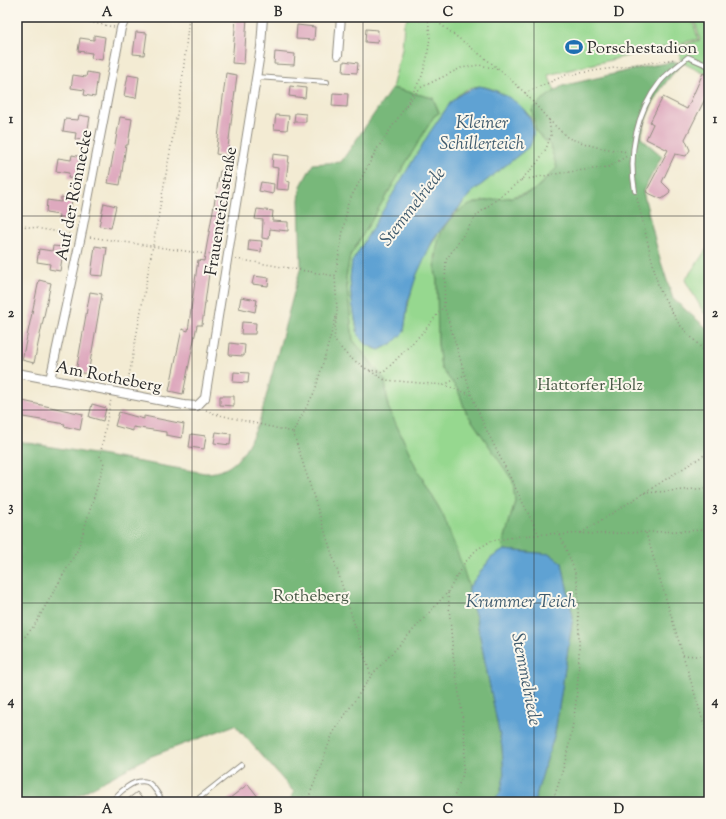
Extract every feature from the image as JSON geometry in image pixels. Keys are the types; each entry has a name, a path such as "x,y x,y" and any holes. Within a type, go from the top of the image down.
{"street":[{"name":"Auf der Rönnecke","path":"50,380 81,236 121,28 126,17"},
{"name":"Frauenteichstraße","path":"197,406 205,398 256,77 263,17"},
{"path":"338,55 341,17"},
{"name":"Am Rotheberg","path":"17,373 113,392 197,406"}],"lane":[{"path":"636,191 632,175 632,153 641,115 660,82 688,57 709,66"},
{"path":"256,77 327,82"},
{"path":"194,802 241,765"},
{"path":"112,802 122,791 132,784 142,782 147,782 152,786 163,802"}],"path":[{"path":"66,17 121,28"},
{"path":"126,394 181,92 189,17"},
{"path":"402,112 422,76 427,58 430,37 428,17"},
{"path":"431,17 499,70 525,93 549,120 568,138 596,147 632,153"},
{"path":"525,93 566,75 609,67 688,57"},
{"path":"471,394 444,385 385,380 348,357 334,340 337,310 335,276 348,202 377,149 420,88 438,77 462,68 479,65 499,70"},
{"path":"539,535 484,425 471,394 444,306 446,260 477,215 521,180 536,163 546,149 551,135 549,120"},
{"path":"521,180 609,167 632,153"},
{"path":"636,191 659,289 680,324 709,356"},
{"path":"17,234 18,225 81,236 228,257 335,276"},
{"path":"368,370 384,372 425,330 444,306"},
{"path":"337,310 315,391 293,432 371,676"},
{"path":"444,385 464,375"},
{"path":"17,646 34,626 78,549 104,464 100,456 113,392"},
{"path":"197,406 215,414 293,432"},
{"path":"580,533 709,452"},
{"path":"642,493 709,488"},
{"path":"307,802 333,732 371,676 448,592 463,565 476,550 491,541 560,533 560,535 580,533 646,533 709,530"},
{"path":"646,533 709,741"},
{"path":"552,802 559,785 574,716 578,674 579,627 576,578 560,535"},
{"path":"448,592 453,655 462,712 465,746 463,774 452,802"},
{"path":"683,655 709,657"}],"green space":[{"path":"408,17 692,17 698,39 548,75 555,91 542,100 532,110 536,132 550,145 557,168 533,191 503,199 482,201 456,212 471,193 530,146 532,119 514,101 497,91 481,86 473,87 464,91 451,102 434,126 352,262 350,278 351,296 358,335 373,348 379,350 404,332 409,301 417,273 430,247 448,221 441,235 435,257 435,272 437,280 438,344 441,368 458,390 466,412 513,481 515,501 503,545 504,550 491,558 469,587 443,515 417,469 388,407 385,380 353,340 346,278 350,256 434,116 439,113 433,98 392,88 402,49 404,24"},
{"path":"694,17 709,17 709,76 683,63 680,59 680,46 700,40"},
{"name":"Hattorfer Holz","path":"674,62 683,63 675,71 656,97 647,116 641,138 662,156 643,191 659,256 673,299 709,330 709,802 534,802 555,733 573,617 562,563 550,554 504,550 503,545 515,501 513,481 466,412 458,390 441,368 438,344 437,280 435,267 437,247 439,238 447,223 453,216 467,206 532,191 557,168 550,145 536,132 532,110 542,100 562,86 648,66"},
{"name":"Rotheberg","path":"392,88 433,98 439,113 434,116 350,256 346,278 353,340 385,380 388,407 417,469 443,515 462,565 469,587 469,598 476,617 502,747 504,777 500,793 493,802 289,802 294,792 235,725 149,757 69,800 58,802 17,802 17,441 205,473 216,472 233,464 245,450 259,423 301,266 299,200 301,186 313,164 341,162"},
{"path":"709,246 709,315 704,313 685,280"}],"water":[{"name":"Kleiner Schillerteich","path":"479,86 500,93 511,99 528,114 532,124 533,134 530,146 471,193 434,238 417,274 408,302 404,332 393,343 379,350 367,345 358,335 351,296 350,278 352,262 430,132 451,102 462,93"},
{"name":"Krummer Teich","path":"504,550 550,554 562,563 573,617 555,733 534,802 493,802 500,793 504,777 502,747 476,617 469,598 469,587 491,558"}],"building":[{"path":"236,17 247,17 244,64 232,63"},
{"path":"297,25 315,27 314,40 296,39"},
{"path":"366,29 378,30 377,43 365,42"},
{"path":"136,32 147,33 144,55 133,54"},
{"path":"94,35 105,37 102,60 91,58 92,53 78,51 80,38 94,40"},
{"path":"275,52 295,54 294,65 274,64"},
{"path":"344,61 358,63 357,73 343,72"},
{"path":"87,72 98,74 95,97 84,95 85,90 71,88 73,75 86,77"},
{"path":"226,73 237,75 227,156 216,154"},
{"path":"703,73 709,76 709,91 685,139 690,150 686,156 675,154 662,182 670,190 669,194 662,199 646,192 668,150 646,139 653,124 650,122 663,97 687,109"},
{"path":"128,75 139,77 136,98 124,96"},
{"path":"290,86 306,88 305,98 289,96"},
{"path":"333,93 348,94 347,107 332,106"},
{"path":"295,113 306,114 306,122 294,122"},
{"path":"79,115 90,117 86,140 75,139 76,133 63,131 65,119 78,120"},
{"path":"276,115 289,116 287,130 274,129"},
{"path":"120,117 132,119 128,145 126,145 120,185 108,183"},
{"path":"273,154 289,156 286,181 290,182 289,190 276,189 278,168 272,167"},
{"path":"72,155 83,157 79,180 68,178 69,173 56,171 58,158 71,160"},
{"path":"220,171 229,173 215,251 212,251 202,325 197,325 183,394 169,391 182,329 188,331 198,260 204,261"},
{"path":"261,182 274,184 273,194 259,191"},
{"path":"61,197 72,199 69,222 58,220 59,215 46,213 47,200 61,202"},
{"path":"104,203 116,206 111,228 99,226"},
{"path":"257,209 273,211 272,221 288,222 288,231 270,229 269,239 262,238 263,220 255,219"},
{"path":"249,240 262,241 261,252 248,250"},
{"path":"53,246 64,247 60,271 49,269 50,264 37,262 39,249 52,251"},
{"path":"95,246 107,248 103,276 91,275"},
{"path":"254,276 269,278 268,286 252,284"},
{"path":"39,280 51,283 34,363 22,360"},
{"path":"90,292 102,294 88,374 76,372"},
{"path":"241,297 257,300 255,312 239,308"},
{"path":"242,322 256,323 255,334 241,334"},
{"path":"230,343 245,345 244,356 229,355"},
{"path":"234,372 249,373 248,383 233,382"},
{"path":"220,396 234,396 234,406 220,405"},
{"path":"18,400 83,414 80,430 64,426 65,424 17,416"},
{"path":"92,404 106,408 103,421 89,417"},
{"path":"119,412 144,419 144,416 184,424 182,438 166,435 166,432 133,427 133,431 115,426"},
{"path":"216,432 231,434 230,445 214,443"},
{"path":"191,434 206,436 204,449 189,447"},
{"path":"248,784 259,798 253,802 225,802"},
{"path":"137,792 145,802 124,802"}],"place":[{"name":"Porschestadion","path":"574,47"}],"water label":[{"name":"Stemmelriede","path":"412,206"},
{"name":"Stemmelriede","path":"527,679"}]}
